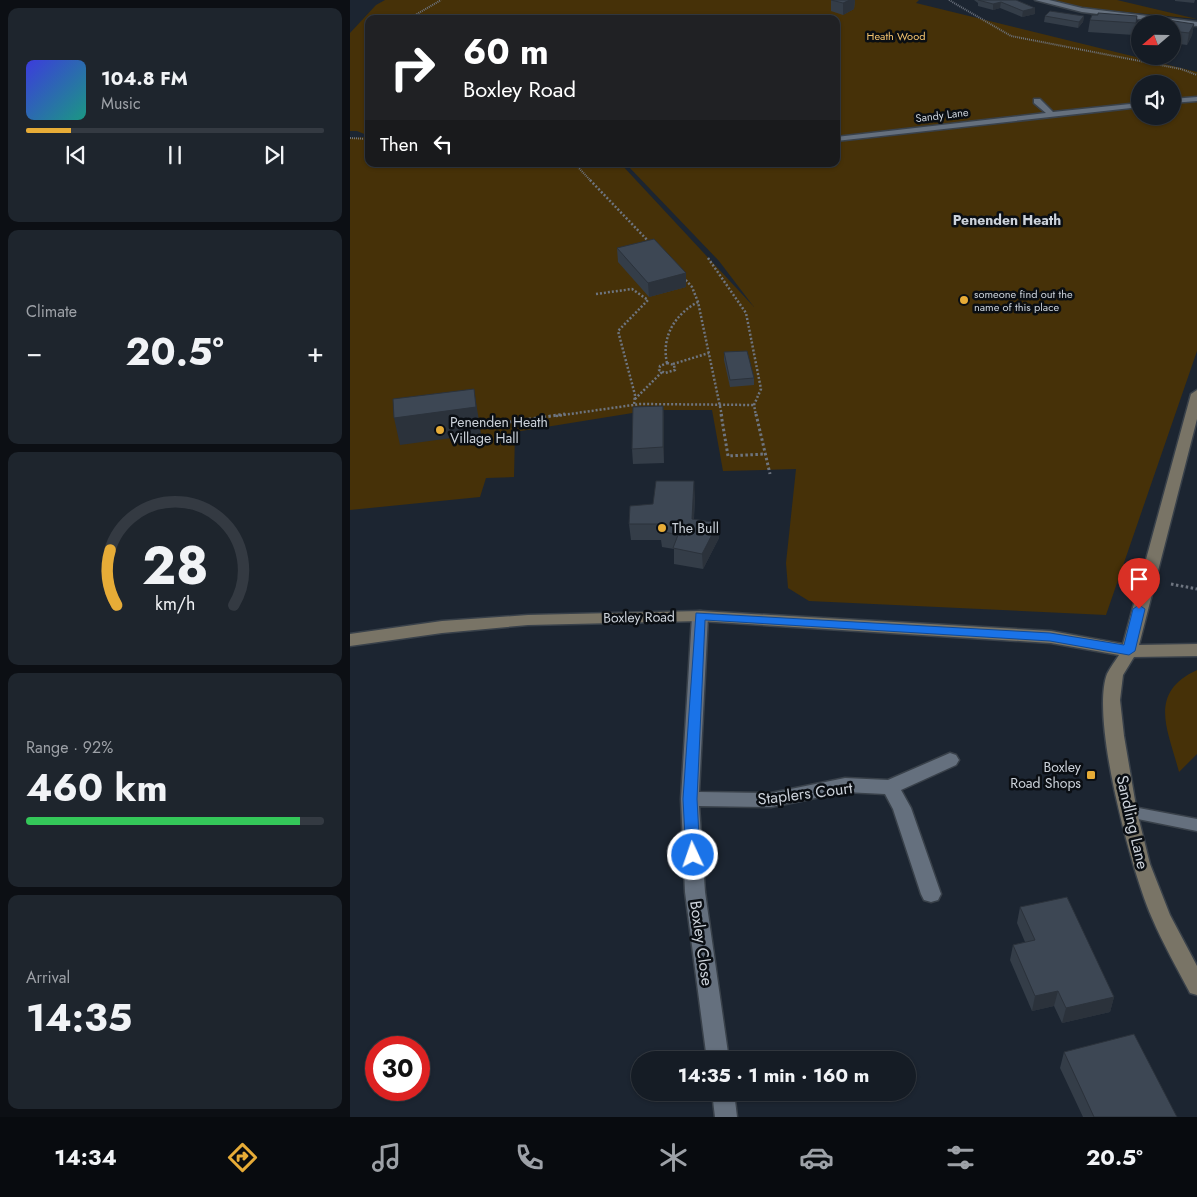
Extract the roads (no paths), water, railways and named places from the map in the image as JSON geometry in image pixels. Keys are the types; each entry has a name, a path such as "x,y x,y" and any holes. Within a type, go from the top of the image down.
{"street":[{"path":"1039,0 1082,10 1197,24"},
{"name":"Sandling Lane","path":"1197,394 1129,651 1115,675 1112,700 1115,736 1128,812 1141,864 1161,917 1197,986"},
{"name":"Boxley Road","path":"350,640 442,627 528,620 700,616 1050,637 1129,651 1197,650"},
{"name":"Boxley Close","path":"700,616 690,799 695,892 717,1051"},
{"name":"Staplers Court","path":"690,799 771,800 845,785 890,787 950,760"},
{"path":"890,787 902,808 931,894"},
{"path":"724,1101 726,1117"}],"lane":[{"path":"1181,100 1197,99"},
{"path":"1037,101 1050,114"},
{"name":"Sandy Lane","path":"840,139 1131,105"},
{"path":"1128,812 1197,825"}],"place":[{"name":"someone find out the name of this place","path":"964,300"},
{"name":"Penenden Heath Village Hall","path":"440,430"},
{"name":"The Bull","path":"662,528"},
{"name":"Boxley Road Shops","path":"1091,775"}],"district":[{"name":"Penenden Heath","path":"1007,220"}],"park label":[{"name":"Heath Wood","path":"896,36"}]}
